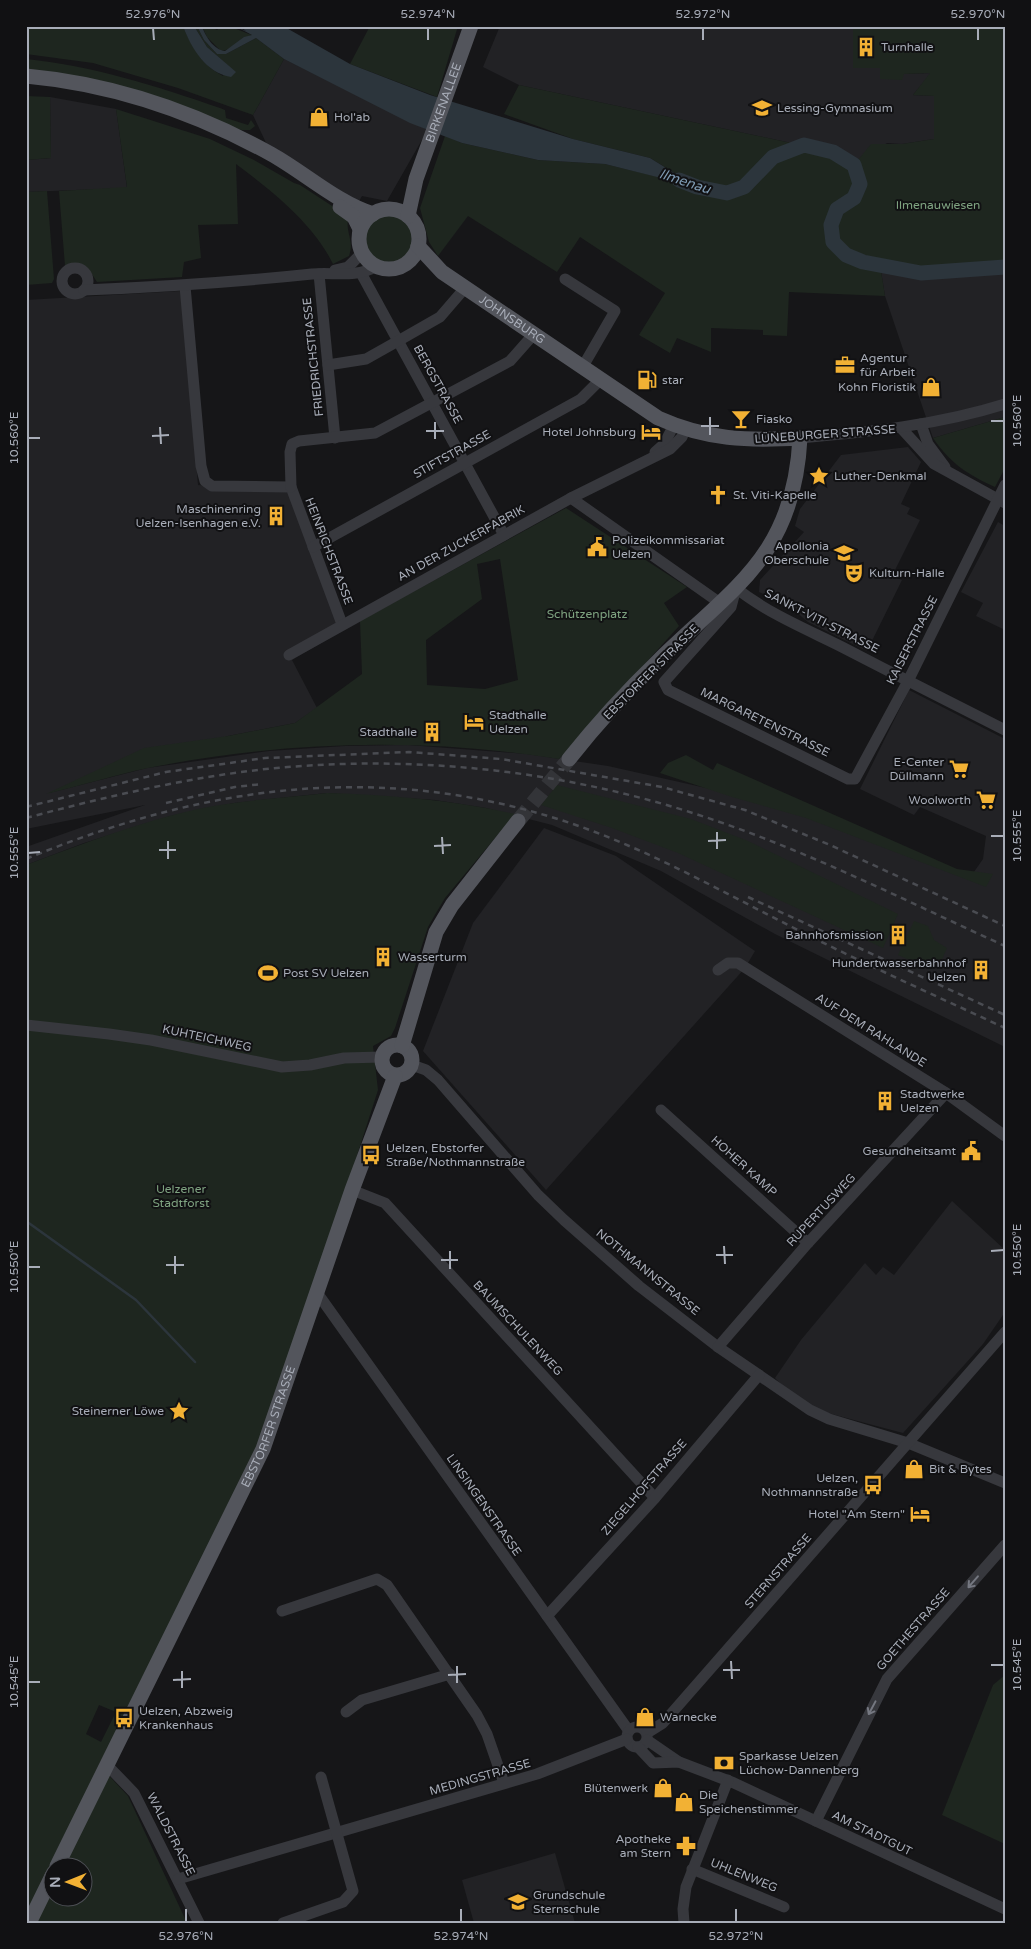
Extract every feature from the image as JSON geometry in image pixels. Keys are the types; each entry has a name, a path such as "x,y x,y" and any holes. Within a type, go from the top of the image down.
{"main road":[{"path":"464,44 466,26"},
{"name":"BIRKENALLEE","path":"408,216 416,179 471,26"},
{"path":"26,76 96,86 172,108 252,143 293,166 352,206 373,214"},
{"path":"26,85 94,95 132,105 217,136 289,174 349,213 360,229"},
{"name":"BIRKENALLEE","path":"391,209 416,179"},
{"path":"391,209 408,216 416,226 418,246 411,260 394,270 375,266 362,253 358,241 360,229 373,214 391,209"},
{"name":"JOHNSBURG","path":"418,246 442,272 465,288 658,418 679,427"},
{"name":"JOHNSBURG","path":"411,260 442,272"},
{"name":"LÜNEBURGER STRASSE","path":"679,427 736,439 794,438"},
{"name":"EBSTORFER STRASSE","path":"569,759 644,675 736,588 768,552 783,520 794,438"},
{"path":"402,1046 429,950 444,917 518,821"},
{"path":"402,1046 411,1053 412,1064 406,1073 395,1076 386,1071 382,1057 387,1048 402,1046"},
{"name":"EBSTORFER STRASSE","path":"62,1856 253,1472 318,1294 352,1190 395,1076"},
{"path":"29,1923 42,1896"}],"street":[{"path":"319,274 348,267 362,253"},
{"path":"84,290 87,278 78,269 70,269 65,274 60,290 75,294 84,290 185,286 319,274 361,273 375,266"},
{"name":"BERGSTRASSE","path":"361,273 504,535"},
{"name":"FRIEDRICHSTRASSE","path":"319,274 335,438"},
{"path":"565,279 615,311 582,368"},
{"name":"HEINRICHSTRASSE","path":"185,286 201,466 205,481 212,486 290,487"},
{"path":"328,365 366,359 398,342 440,317 465,288"},
{"path":"335,438 375,433 510,361 533,335"},
{"name":"STIFTSTRASSE","path":"313,547 581,399 600,380"},
{"name":"LÜNEBURGER STRASSE","path":"794,438 902,429 1005,404"},
{"path":"921,424 932,451 950,472"},
{"name":"AN DER ZUCKERFABRIK","path":"289,655 571,498 648,458 679,427"},
{"path":"902,429 927,458 1001,502"},
{"name":"HEINRICHSTRASSE","path":"335,438 299,441 292,444 290,452 290,487 342,624"},
{"name":"KAISERSTRASSE","path":"855,779 1001,502 1005,485"},
{"path":"571,498 720,603"},
{"name":"SANKT-VITI-STRASSE","path":"736,588 762,605 1005,730"},
{"name":"EBSTORFER STRASSE","path":"664,686 666,678 730,607 736,588"},
{"name":"MARGARETENSTRASSE","path":"664,686 848,779 855,779"},
{"name":"AUF DEM RAHLANDE","path":"718,970 728,963 738,963 946,1093 1005,1136"},
{"name":"KUHTEICHWEG","path":"26,1025 151,1040 282,1067 310,1065 344,1058 382,1057"},
{"name":"NOTHMANNSTRASSE","path":"412,1064 426,1070 438,1080 538,1195 564,1220 639,1286 718,1347 810,1410 829,1420 908,1444 1005,1483"},
{"name":"RUPERTUSWEG","path":"718,1347 808,1243 946,1093"},
{"name":"HOHER KAMP","path":"661,1110 808,1243"},
{"name":"BAUMSCHULENWEG","path":"352,1190 384,1203 655,1498"},
{"name":"LINSINGENSTRASSE","path":"318,1294 547,1616 628,1735 630,1744 644,1740"},
{"name":"STERNSTRASSE","path":"644,1740 663,1724 1005,1332"},
{"name":"ZIEGELHOFSTRASSE","path":"547,1616 655,1498 758,1374"},
{"name":"GOETHESTRASSE","path":"816,1821 886,1680 1005,1545"},
{"path":"282,1611 377,1579 387,1585 450,1674 477,1716 487,1734 504,1783"},
{"path":"346,1712 362,1700 450,1674"},
{"path":"628,1735 634,1727 640,1727 644,1740"},
{"name":"MEDINGSTRASSE","path":"178,1879 554,1769 628,1735"},
{"name":"AM STADTGUT","path":"644,1740 679,1762 728,1780 1005,1909"},
{"name":"WALDSTRASSE","path":"107,1765 134,1793 199,1923"},
{"path":"283,1923 343,1902 349,1898 353,1891 339,1833 321,1777"},
{"path":"684,1923 683,1910 686,1887 728,1780"},
{"name":"UHLENWEG","path":"692,1869 784,1907"}],"shaded area":[{"name":"Lessing-Gymnasium","path":"500,26 853,26 853,68 880,68 880,79 903,74 931,73 913,95 934,96 934,139 902,144 887,143 854,165 833,152 519,85 483,67"},
{"path":"284,59 426,129 423,138 387,201 362,196 358,203 268,147 253,115"},
{"path":"50,97 116,109 127,188 26,192 26,160 51,158"},
{"path":"880,265 921,273 1005,267 1005,417 933,438 885,296"},
{"path":"181,291 198,485 288,492 340,632 292,660 317,708 295,723 228,736 49,793 147,768 269,751 345,746 408,745 527,754 608,766 777,804 969,879 983,859 986,836 920,807 914,815 860,789 909,690 1005,739 1005,1047 775,934 661,871 552,825 486,808 435,800 327,793 234,803 171,816 84,843 26,865 26,847 145,805 26,829 26,300"},
{"name":"Apollonia Oberschule","path":"908,447 921,462 901,504 910,508 907,514 920,520 892,576 902,580 867,651 808,622 789,606 759,592 760,580 804,532 795,526 800,509 841,455"},
{"path":"998,522 1005,526 1005,630 976,616 983,603 961,592"},
{"path":"544,828 616,856 755,951 745,968 546,1190 423,1051 473,923"},
{"path":"952,1201 1005,1250 1005,1312 983,1344 903,1433 820,1411 784,1387 775,1378 801,1340 865,1263 876,1275 883,1267 894,1275"},
{"name":"Grundschule Sternschule","path":"555,1853 575,1923 474,1923 462,1880"}],"green space":[{"path":"26,26 183,26 198,55 223,76 225,63 207,47 194,26 197,26 204,40 217,54 226,54 256,38 284,59 253,115 178,88 93,63 26,54"},
{"path":"202,26 209,26 217,30 222,26 226,26 252,35 221,51 207,37"},
{"path":"370,26 458,26 437,97 350,64"},
{"name":"Ilmenauwiesen","path":"853,26 1005,26 1005,267 921,273 880,265 885,296 789,292 787,336 763,335 763,330 711,328 711,352 677,338 670,353 639,335 665,293 580,237 557,272 468,216 438,256 429,242 420,208 445,136 462,143 538,160 605,164 696,186 650,158 573,139 504,114 519,85 833,152 854,165 871,144 902,144 934,139 934,96 913,95 930,73 904,74 902,80 880,79 880,68 853,68"},
{"path":"26,59 100,72 148,85 225,110 226,118 248,125 251,120 255,126 250,130 242,130 26,70"},
{"path":"26,96 50,97 51,158 26,160"},
{"path":"116,109 210,139 300,185 349,217 348,227 351,250 349,256 333,264 325,249 303,221 264,185 236,164 238,224 198,225 201,258 184,262 182,277 97,282 91,273 84,268 65,266 59,191 127,187"},
{"path":"47,191 54,279 52,283 26,285 26,192"},
{"path":"384,215 394,215 407,222 414,235 414,245 407,258 394,265 384,265 375,261 368,254 364,245 364,235 368,226 375,219"},
{"path":"1005,417 1005,468 995,487 976,478 960,467 946,455 933,438"},
{"name":"Schützenplatz","path":"566,508 687,587 664,603 679,626 559,759 457,747 353,745 301,747 199,759 148,768 46,794 144,748 228,736 295,723 362,674 360,621","holes":["500,559 518,680 485,689 427,685 426,640 482,599 477,564"]},
{"path":"686,755 713,770 717,763 957,869 993,874 986,887 806,818 732,797 660,773 668,763"},
{"path":"557,785 691,819 748,841 898,914 883,948 678,853 612,828 541,805"},
{"name":"Uelzener Stadtforst","path":"327,793 351,794 422,799 515,814 445,898 428,927 395,1028 391,1036 373,1046 378,1090 313,1293 249,1469 99,1765 128,1796 187,1923 26,1923 26,865 154,820 198,809 262,799","holes":["99,1705 116,1712 101,1742 86,1734"]},
{"path":"914,921 928,926 934,940 947,948 940,964 930,969 898,955"},
{"path":"1005,1675 1005,1844 942,1815 993,1685"}],"water":[{"path":"183,26 194,26 207,47 236,72 231,77 222,75 207,65 190,43"},
{"path":"197,26 202,26 210,42 217,48 225,51 244,37 252,35 235,26 246,31 240,26 283,26 350,64 430,95 573,139 650,158 697,187 605,164 538,160 462,143 410,123 284,59 256,38 226,54 217,54 204,40"}],"waterway":[{"name":"Ilmenau","path":"679,180 697,187 727,193 744,187 773,157 804,145 833,152 854,165 860,184 854,198 837,209 831,225 833,242 846,255 863,262 921,273 1005,267"},
{"path":"26,1221 136,1300 195,1362"}],"tunnel":[{"path":"518,821 569,759"}],"railway":[{"path":"26,807 166,772 265,758 409,752 501,759 662,787 745,810 830,845 1005,926"},
{"path":"26,818 145,789 266,769 322,765 433,765 543,777 652,801 743,830 894,894 1005,946"},
{"path":"166,803 235,787 262,784"},
{"path":"26,859 92,834 158,814 224,799 290,790 357,787 424,791 492,802 561,820 621,842 679,869 898,979 1005,1028"},
{"path":"748,897 1005,1015"}],"place":[{"name":"Turnhalle","path":"866,47"},
{"name":"Lessing-Gymnasium","path":"762,108"},
{"name":"Hol'ab","path":"319,117"},
{"name":"Agentur für Arbeit","path":"845,365"},
{"name":"star","path":"647,380"},
{"name":"Kohn Floristik","path":"931,387"},
{"name":"Fiasko","path":"741,419"},
{"name":"Hotel Johnsburg","path":"651,432"},
{"name":"Luther-Denkmal","path":"819,476"},
{"name":"St. Viti-Kapelle","path":"718,495"},
{"name":"Maschinenring Uelzen-Isenhagen e.V.","path":"276,516"},
{"name":"Polizeikommissariat Uelzen","path":"597,547"},
{"name":"Apollonia Oberschule","path":"844,553"},
{"name":"Kulturn-Halle","path":"854,573"},
{"name":"Stadthalle Uelzen","path":"474,722"},
{"name":"Stadthalle","path":"432,732"},
{"name":"E-Center Düllmann","path":"959,769"},
{"name":"Woolworth","path":"986,800"},
{"name":"Bahnhofsmission","path":"898,935"},
{"name":"Wasserturm","path":"383,957"},
{"name":"Hundertwasserbahnhof Uelzen","path":"981,970"},
{"name":"Post SV Uelzen","path":"268,973"},
{"name":"Stadtwerke Uelzen","path":"885,1101"},
{"name":"Gesundheitsamt","path":"971,1151"},
{"name":"Uelzen, Ebstorfer Straße/Nothmannstraße","path":"371,1155"},
{"name":"Steinerner Löwe","path":"179,1411"},
{"name":"Bit & Bytes","path":"914,1469"},
{"name":"Uelzen, Nothmannstraße","path":"873,1485"},
{"name":"Hotel \"Am Stern\"","path":"920,1514"},
{"name":"Warnecke","path":"645,1717"},
{"name":"Uelzen, Abzweig Krankenhaus","path":"124,1718"},
{"name":"Sparkasse Uelzen Lüchow-Dannenberg","path":"724,1763"},
{"name":"Blütenwerk","path":"663,1788"},
{"name":"Die Speichenstimmer","path":"684,1802"},
{"name":"Apotheke am Stern","path":"686,1846"},
{"name":"Grundschule Sternschule","path":"518,1902"}]}
